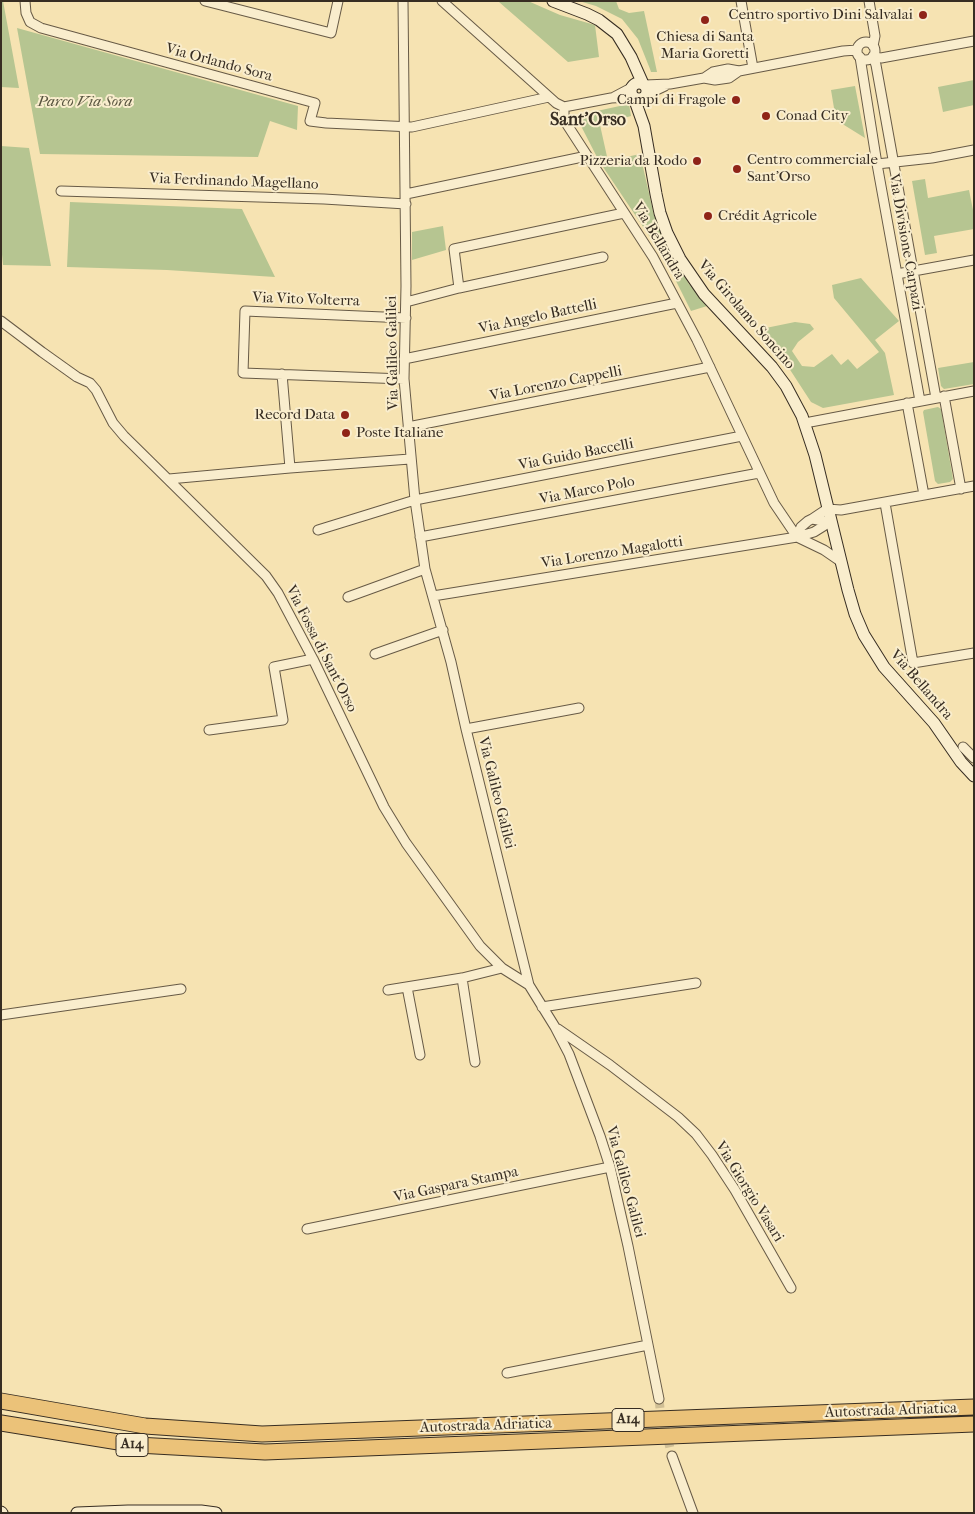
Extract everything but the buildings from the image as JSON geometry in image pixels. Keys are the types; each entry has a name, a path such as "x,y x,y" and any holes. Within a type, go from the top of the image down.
{"highway":[{"name":"Autostrada Adriatica","path":"1,1401 145,1426 262,1434 974,1408"},
{"name":"Autostrada Adriatica","path":"1,1423 137,1446 265,1452 974,1424"}],"main road":[{"name":"Via Girolamo Soncino","path":"553,1 587,14 608,26 617,34 631,57 639,91 657,200 667,233 680,259 704,294 772,367 791,394 805,423 815,455 830,522"},
{"name":"Via Bellandra","path":"830,522 855,614 864,636 890,675 934,723 961,762 974,776"},
{"path":"77,1513 201,1511 216,1513"}],"street":[{"name":"Via Orlando Sora","path":"25,1 26,13 30,22 41,28 315,103 310,121 404,126"},
{"path":"205,1 331,33 338,1"},
{"name":"Via Galileo Galilei","path":"403,1 406,199 404,379 410,459 425,569 442,630 529,985 569,1054 610,1167 659,1399"},
{"path":"442,1 549,97 564,107 704,78 715,80 729,78 739,71 843,51 859,54 868,60 873,50"},
{"path":"741,1 753,68"},
{"name":"Via Divisione Carpazi","path":"869,1 875,36 873,50 913,271 961,489"},
{"path":"859,54 862,43 868,43 873,50 891,56 974,41"},
{"name":"Via Divisione Carpazi","path":"859,54 920,401"},
{"path":"404,126 412,127 549,97"},
{"name":"Via Bellandra","path":"564,107 566,123 653,257 710,367 774,503 797,537"},
{"path":"877,164 932,158 974,150"},
{"name":"Via Ferdinando Magellano","path":"61,191 324,199 406,199 586,156"},
{"path":"459,288 454,249 624,213"},
{"path":"406,302 459,288 603,257"},
{"path":"897,274 974,260"},
{"name":"Via Angelo Battelli","path":"404,358 677,303"},
{"name":"Via Vito Volterra","path":"282,374 243,373 245,311 406,318"},
{"name":"Via Fossa di Sant'Orso","path":"1,320 70,372 90,383 96,390 113,423 124,436 266,576 278,593 313,659 384,807 406,843 480,946 502,968 529,985"},
{"name":"Via Lorenzo Cappelli","path":"408,427 710,367"},
{"path":"290,468 282,374 404,379"},
{"path":"805,423 974,391"},
{"path":"907,403 924,496"},
{"name":"Via Guido Baccelli","path":"318,530 415,500 742,436"},
{"path":"169,479 410,459"},
{"name":"Via Marco Polo","path":"420,537 759,473"},
{"path":"840,561 824,550 797,537 804,523 827,509 841,510 974,486"},
{"path":"885,502 913,663 974,653"},
{"path":"812,519 830,522"},
{"name":"Via Lorenzo Magalotti","path":"433,596 797,537 814,532 830,522"},
{"path":"348,597 425,569"},
{"path":"376,654 442,630"},
{"path":"209,730 283,720 274,667 313,659"},
{"name":"Via Galileo Galilei","path":"466,729 579,708"},
{"path":"962,747 974,758"},
{"path":"388,990 462,978 502,968"},
{"path":"462,978 475,1062"},
{"path":"542,1007 696,983"},
{"path":"407,987 420,1055"},
{"path":"1,1016 181,989"},
{"name":"Via Giorgio Vasari","path":"555,1027 610,1065 678,1117 696,1134 735,1190 791,1288"},
{"name":"Via Gaspara Stampa","path":"307,1229 610,1167"},
{"path":"507,1372 648,1345"},
{"path":"672,1456 693,1513"}],"green space":[{"path":"1,1 3,1 19,88 1,87"},
{"path":"500,1 528,1 560,15 595,25 599,57 568,62"},
{"path":"579,1 616,1 619,9 629,13 644,11 657,72 651,72 638,39 622,19 596,6"},
{"name":"Parco Via Sora","path":"17,28 298,106 297,130 270,121 258,157 40,154"},
{"path":"974,80 974,105 943,112 938,87"},
{"path":"855,86 865,138 836,120 831,90"},
{"path":"629,104 631,116 600,125 608,161 640,154 654,215 669,249 689,284 707,306 691,311 666,261 599,161 580,124 579,118 583,114"},
{"path":"1,146 29,148 51,266 3,265 1,244"},
{"path":"925,179 928,198 969,190 974,215 974,229 934,236 937,253 925,255 912,181"},
{"path":"70,202 242,209 275,277 167,270 67,267"},
{"path":"443,226 446,250 412,260 412,232"},
{"path":"861,278 899,321 875,340 885,353 894,395 823,408 811,402 785,362 756,330 795,322 810,324 814,329 798,342 792,351 802,366 814,367 832,354 841,365 848,359 857,369 879,352 834,298 832,285"},
{"path":"974,362 974,384 944,389 941,386 938,368"},
{"path":"938,407 941,409 953,479 950,482 938,484 935,481 923,412 924,410"}],"tunnel":[{"path":"659,1399 672,1456"}],"place":[{"name":"Centro sportivo Dini Salvalai","path":"923,15"},
{"name":"Chiesa di Santa Maria Goretti","path":"705,20"},
{"name":"Campi di Fragole","path":"736,100"},
{"name":"Conad City","path":"766,116"},
{"name":"Pizzeria da Rodo","path":"697,161"},
{"name":"Centro commerciale Sant'Orso","path":"737,169"},
{"name":"Crédit Agricole","path":"708,216"},
{"name":"Record Data","path":"345,415"},
{"name":"Poste Italiane","path":"346,433"}],"district":[{"name":"Sant'Orso","path":"588,121"}]}
